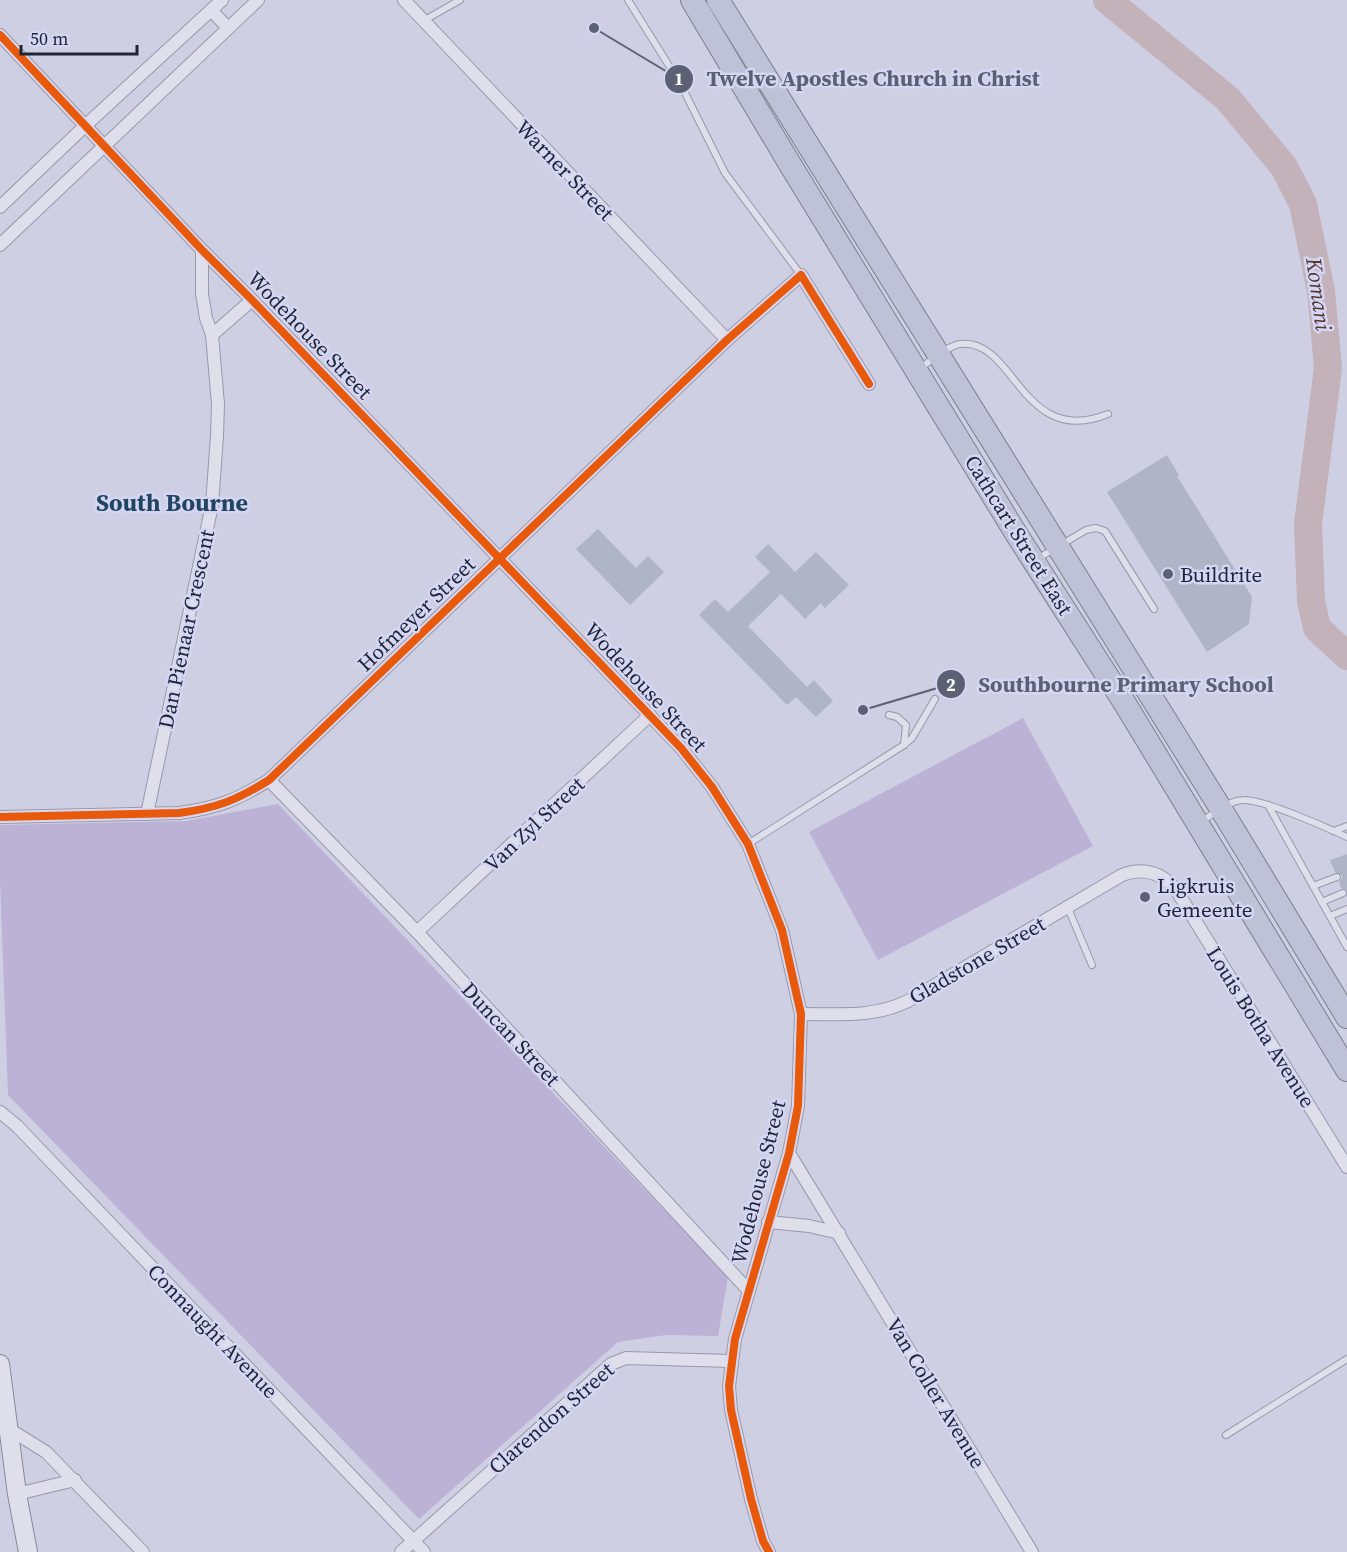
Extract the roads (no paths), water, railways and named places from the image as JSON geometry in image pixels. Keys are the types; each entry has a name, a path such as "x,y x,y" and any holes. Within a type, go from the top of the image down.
{"highway":[{"name":"Cathcart Street East","path":"692,0 791,166 1034,561 1199,823 1347,1070"},
{"name":"Cathcart Street East","path":"718,0 1221,809 1347,1017"}],"street":[{"path":"0,207 222,0"},
{"path":"0,245 258,0"},
{"name":"Warner Street","path":"404,0 727,340"},
{"path":"211,10 228,28"},
{"name":"Wodehouse Street","path":"0,35 202,250 681,748 712,787 748,844 782,930 801,1014 798,1106 789,1153 735,1339 729,1386 731,1410 751,1499 769,1552"},
{"name":"Dan Pienaar Crescent","path":"147,814 212,505 218,426 212,335 203,304 202,250"},
{"path":"801,275 869,384"},
{"name":"Hofmeyer Street","path":"0,817 179,813 202,810 227,804 269,780 727,340 801,275"},
{"path":"212,335 252,300"},
{"name":"Van Zyl Street","path":"417,932 650,716"},
{"name":"Duncan Street","path":"269,780 417,932 749,1291"},
{"name":"Gladstone Street","path":"801,1014 854,1014 889,1010 1122,875 1133,871 1144,871"},
{"name":"Louis Botha Avenue","path":"1144,871 1162,876 1175,888 1347,1167"},
{"name":"Connaught Avenue","path":"0,1112 17,1126 424,1552"},
{"name":"Van Coller Avenue","path":"789,1153 1032,1552"},
{"path":"768,1222 809,1226 839,1233"},
{"name":"Clarendon Street","path":"401,1552 611,1364 627,1359 731,1361"},
{"path":"0,1364 17,1494 28,1552"},
{"path":"9,1429 46,1452 142,1552"},
{"path":"17,1494 75,1480"}],"lane":[{"path":"423,21 460,0"},
{"path":"628,0 681,85 724,173 801,275"},
{"path":"917,370 956,345 968,344 978,347 999,363 1032,400 1053,416 1074,422 1108,414"},
{"path":"1034,561 1086,530 1096,528 1105,531 1154,609"},
{"path":"748,844 904,745 912,738 935,699"},
{"path":"889,715 897,717 906,725 904,745"},
{"path":"1199,823 1221,809 1242,800 1268,805 1347,837"},
{"path":"1268,805 1347,947"},
{"path":"1334,831 1347,826"},
{"path":"1313,886 1337,877"},
{"path":"1322,902 1343,893"},
{"path":"1067,907 1092,965"},
{"path":"1330,916 1347,909"},
{"path":"1338,931 1347,927"},
{"path":"1226,1435 1347,1359"}],"waterway":[{"name":"Komani","path":"1107,0 1228,99 1284,167 1303,204 1321,291 1328,368 1308,524 1311,601 1317,628 1347,656"}],"place":[{"name":"Twelve Apostles Church in Christ","path":"594,28"},
{"name":"Buildrite","path":"1168,574"},
{"name":"Southbourne Primary School","path":"863,710"},
{"name":"Ligkruis Gemeente","path":"1145,897"}],"district":[{"name":"South Bourne","path":"172,502"}]}
